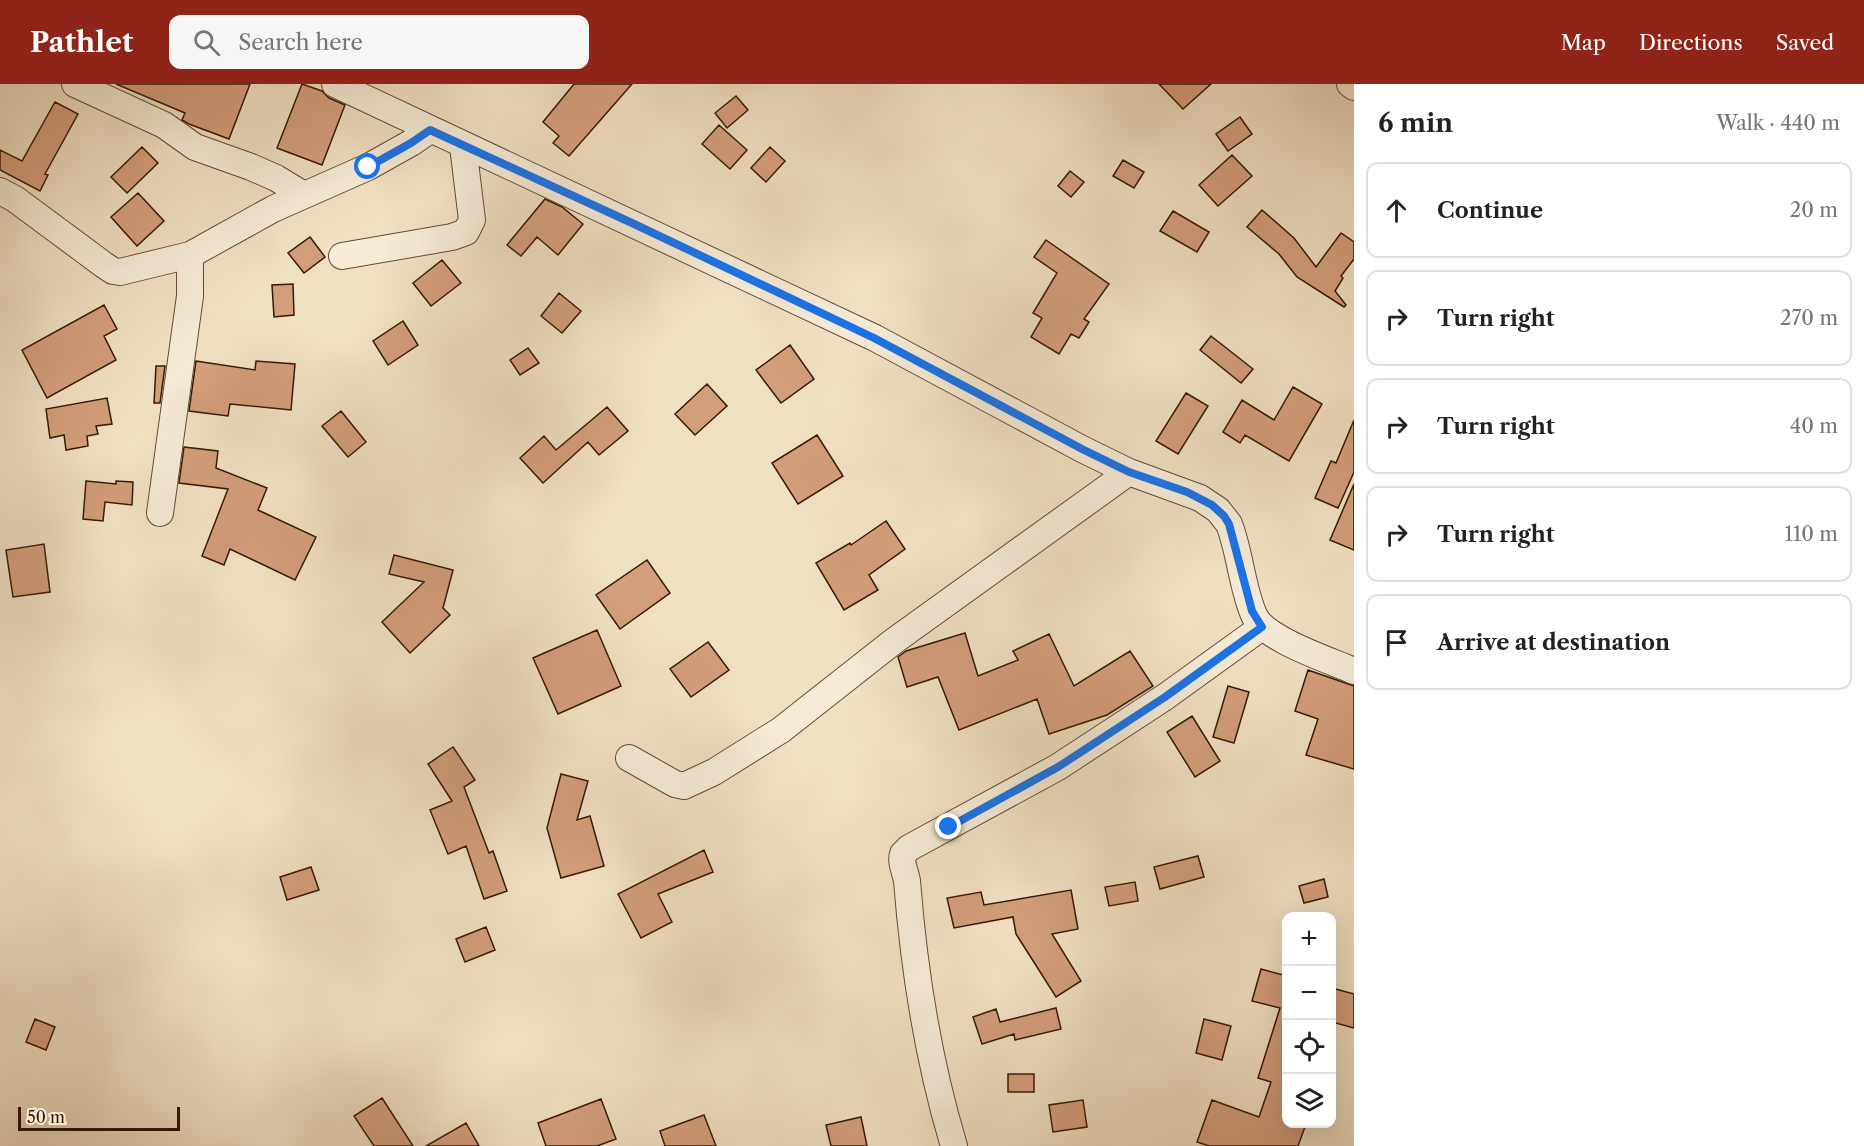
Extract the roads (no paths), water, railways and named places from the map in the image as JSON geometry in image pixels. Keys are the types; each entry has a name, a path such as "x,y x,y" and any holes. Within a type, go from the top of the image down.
{"street":[{"path":"75,84 164,125 201,150 251,167 276,178 304,195"},
{"path":"335,84 874,338 1129,472 1200,498 1224,516 1233,536 1252,611 1262,627 1293,644 1354,671"},
{"path":"1350,84 1354,87"},
{"path":"0,191 15,199 113,271 137,270 190,255 273,209 368,167 430,130"},
{"path":"342,256 442,239 466,232 472,220 463,146"},
{"path":"160,513 190,296 190,255"},
{"path":"629,758 675,784 684,786 714,772 781,730 894,641 1129,472"},
{"path":"954,1146 933,1068 916,969 902,857 904,853 909,848 1058,767 1165,697 1262,627"}]}
